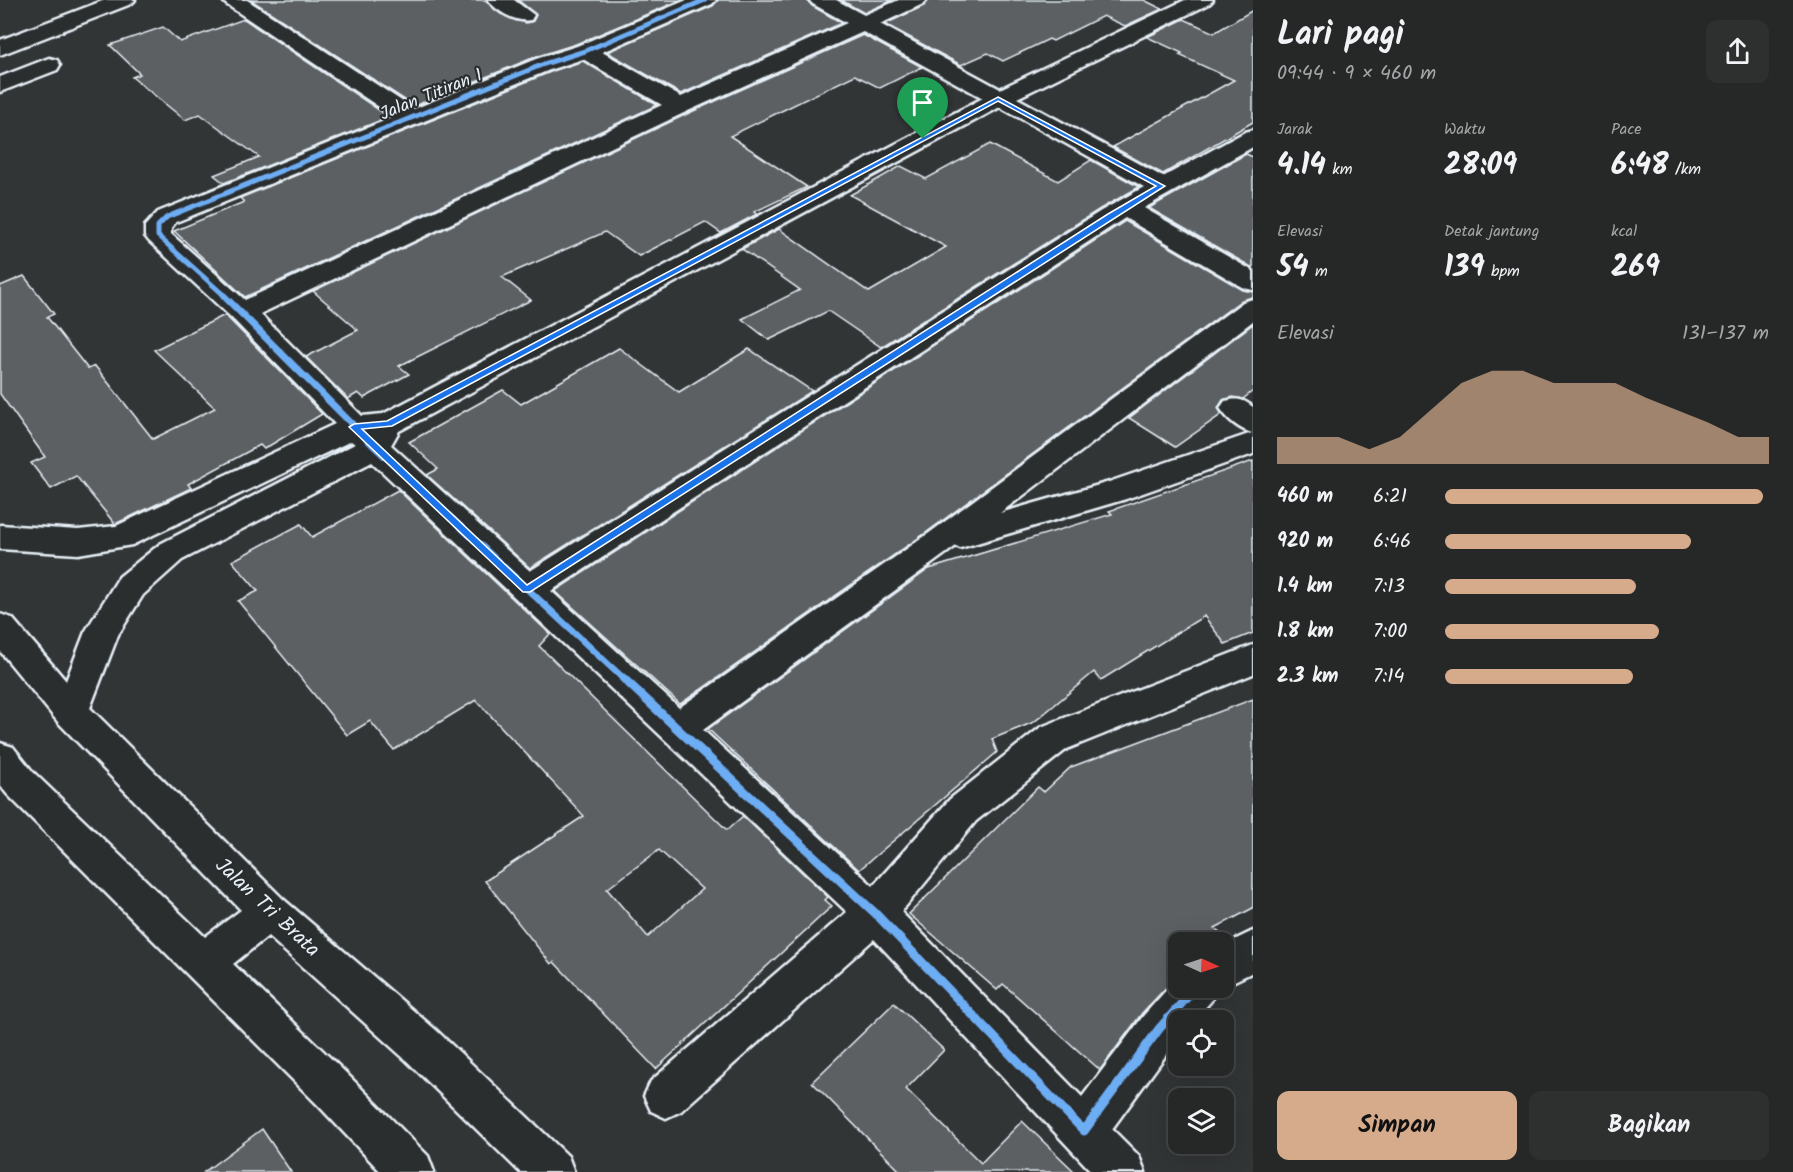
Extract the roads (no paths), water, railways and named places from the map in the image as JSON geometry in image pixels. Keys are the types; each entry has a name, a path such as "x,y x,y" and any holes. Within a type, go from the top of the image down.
{"street":[{"path":"0,48 124,0"},
{"path":"233,0 412,118"},
{"path":"499,0 523,15"},
{"name":"Jalan Titiran 1","path":"242,312 158,236 158,226 167,217 544,64 585,51 705,0"},
{"path":"820,0 1161,186"},
{"path":"916,0 680,106 242,312 372,433 526,590 875,913 1123,1172"},
{"path":"71,712 102,632 131,586 171,552 372,433 998,99 1202,0"},
{"path":"585,51 680,106"},
{"path":"0,85 48,65"},
{"path":"526,590 1161,186 1253,137"},
{"path":"1126,208 1253,282"},
{"path":"677,729 939,543 1253,308"},
{"path":"0,537 78,542 121,537 372,433"},
{"path":"939,543 1115,491 1248,434"},
{"name":"Jalan Tri Brata","path":"0,627 71,712 269,912 422,1046 552,1172"},
{"path":"666,1096 875,913 963,810 1054,738 1253,659"},
{"path":"0,758 20,783 333,1090 412,1172"},
{"path":"202,963 269,912"},
{"path":"1234,961 1253,950"},
{"path":"1084,1131 1159,1029 1186,998"}]}
